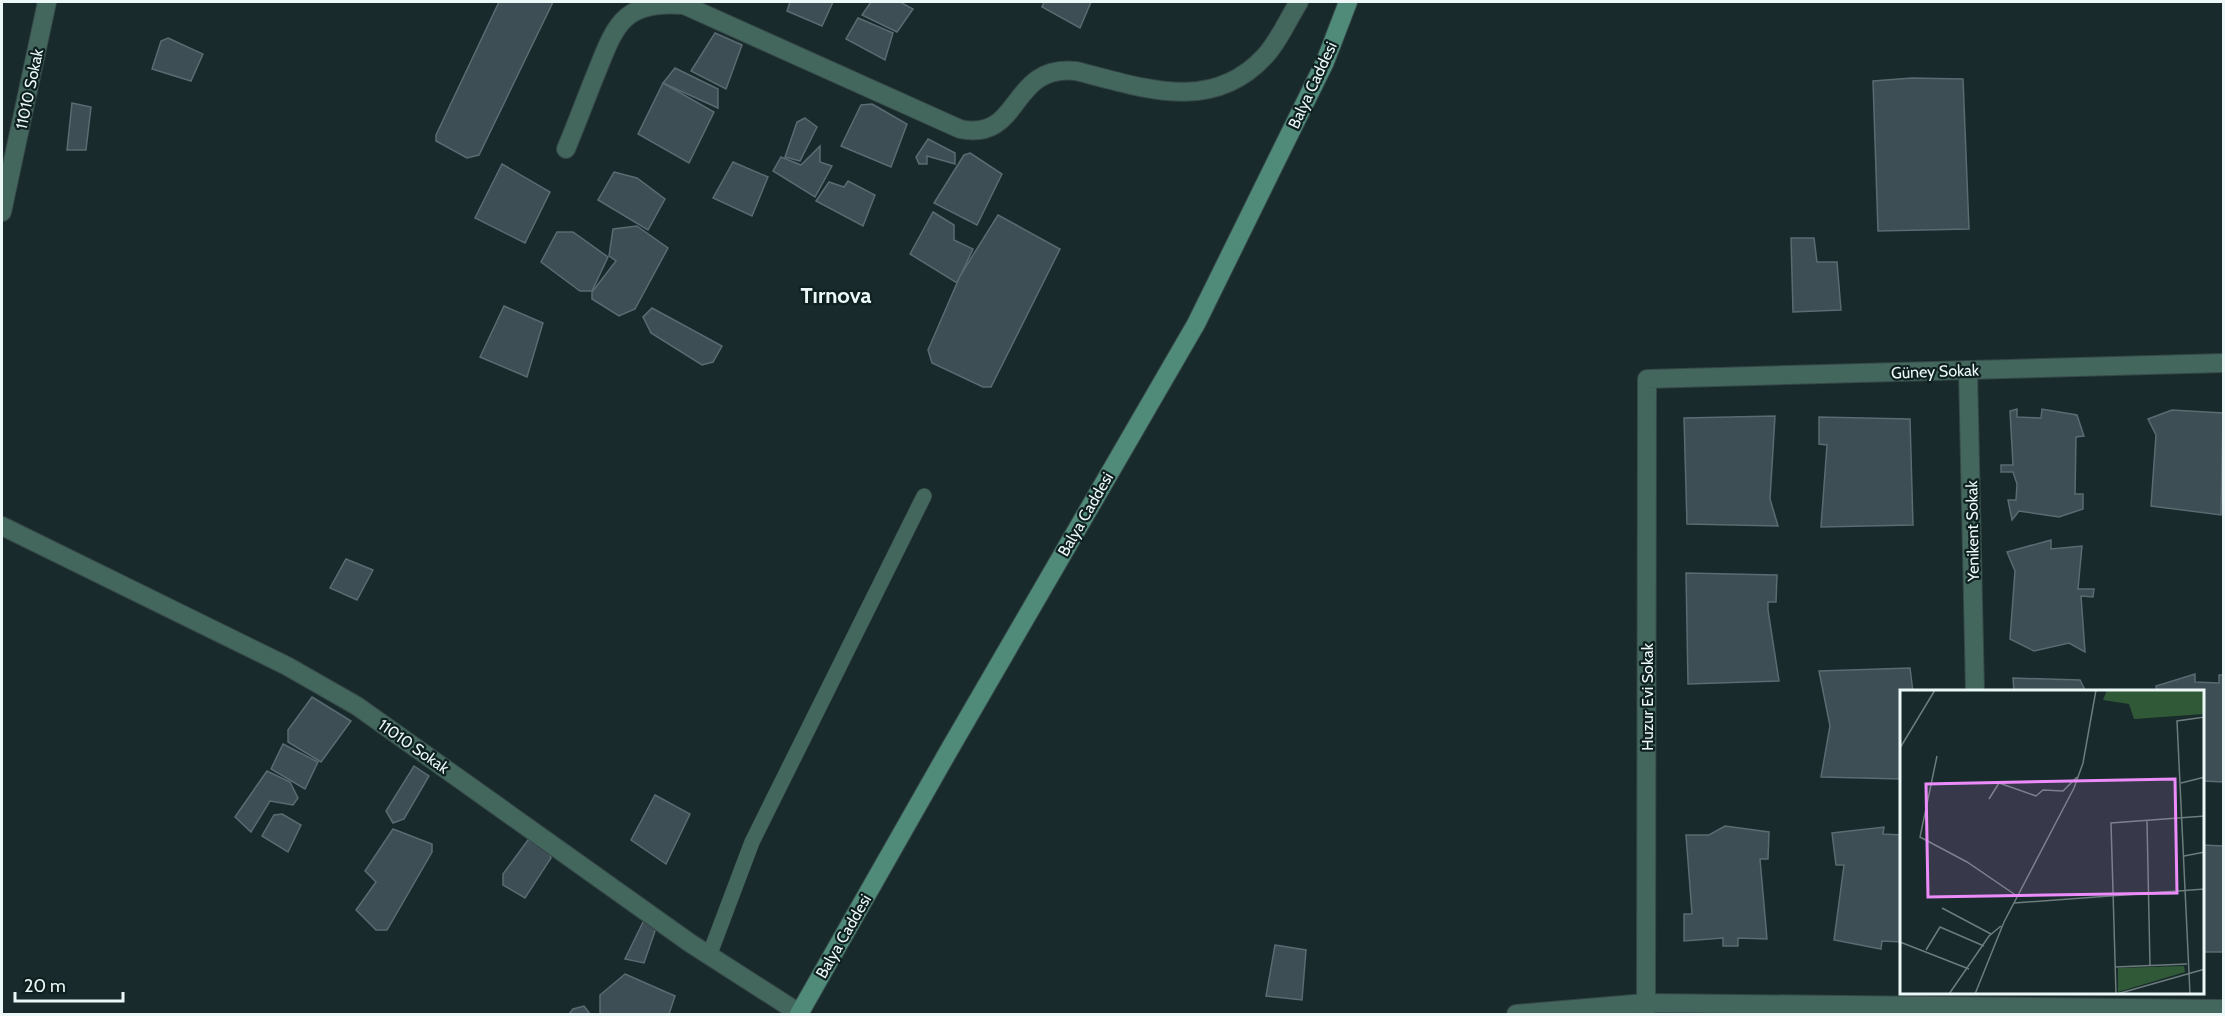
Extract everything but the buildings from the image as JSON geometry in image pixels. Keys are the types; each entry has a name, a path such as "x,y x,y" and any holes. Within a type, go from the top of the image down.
{"main road":[{"name":"Balya Caddesi","path":"799,1014 1196,324 1325,62 1348,2"}],"street":[{"name":"11010 Sokak","path":"2,212 47,2"},
{"path":"566,149 615,27 638,9 653,4 684,5 960,129 979,131 1003,120 1031,83 1049,72 1076,71 1161,92 1203,91 1226,83 1248,71 1266,55 1299,2"},
{"name":"Güney Sokak","path":"1647,379 2223,363"},
{"name":"Yenikent Sokak","path":"1968,370 1975,690"},
{"name":"Huzur Evi Sokak","path":"1646,1009 1647,379"},
{"name":"11010 Sokak","path":"2,526 287,666 357,706 709,956 799,1014"},
{"path":"1516,1014 1646,1009 1982,1005 2223,1009"}],"lane":[{"path":"709,956 752,842 924,496"}],"district":[{"name":"Tırnova","path":"836,295"}]}
